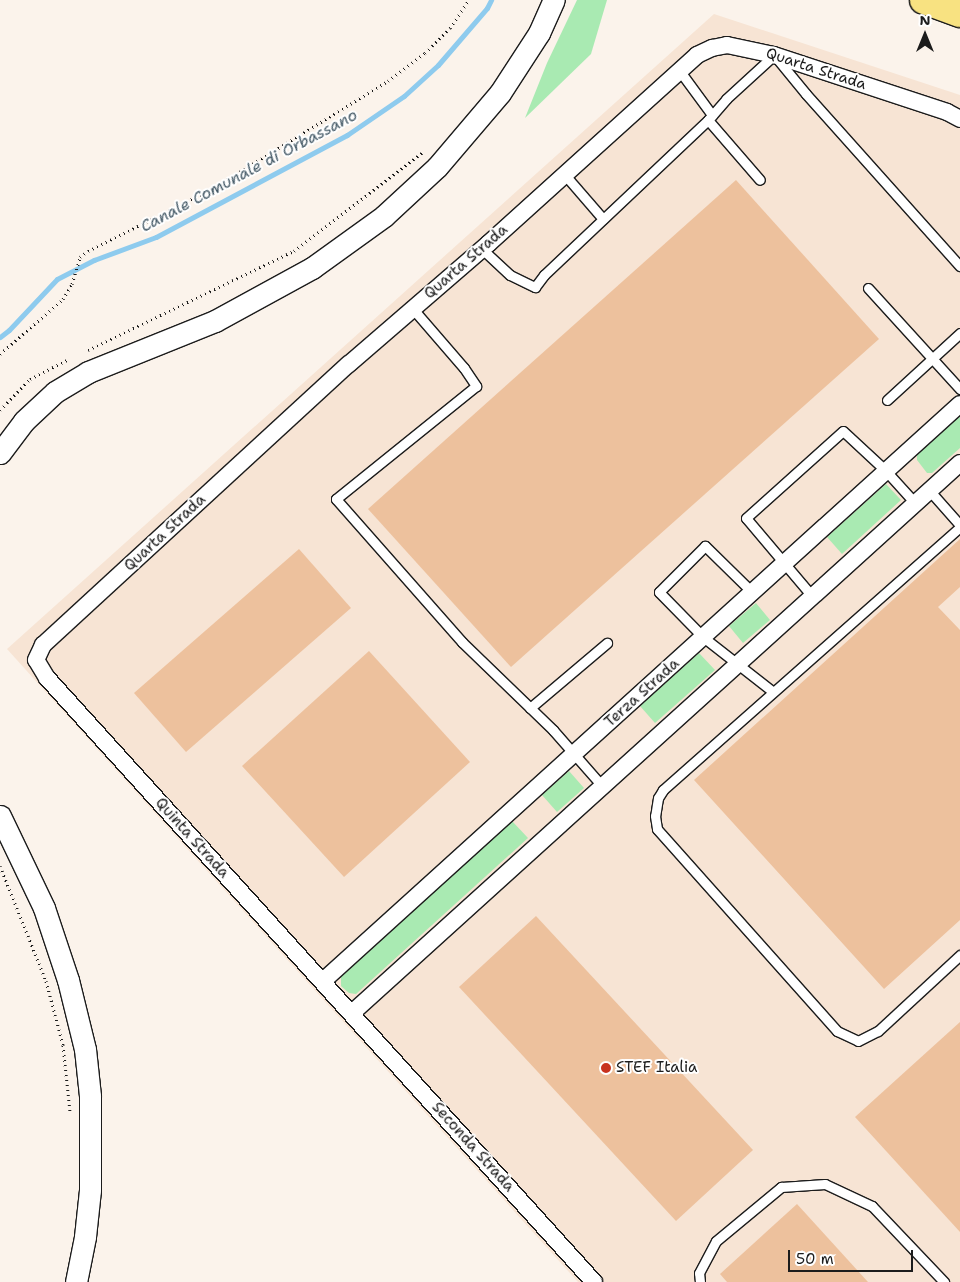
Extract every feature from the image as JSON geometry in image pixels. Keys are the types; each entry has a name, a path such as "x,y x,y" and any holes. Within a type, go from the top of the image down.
{"highway":[{"path":"924,0 960,13"}],"street":[{"path":"0,453 24,421 55,392 88,372 215,321 312,268 384,216 437,167 500,93 539,33 554,0"},
{"name":"Quarta Strada","path":"36,660 44,645 349,364 482,249 697,54 727,45 774,54 947,112 960,119"},
{"name":"Terza Strada","path":"323,981 960,404"},
{"path":"352,1013 960,463"},
{"name":"Quinta Strada","path":"36,660 47,678 352,1013"},
{"path":"0,816 44,908 68,980 85,1049 90,1096 90,1190 85,1238 76,1282"},
{"name":"Seconda Strada","path":"352,1013 594,1282"}],"lane":[{"path":"482,249 510,275 534,287 774,54 806,94 960,266"},
{"path":"679,70 710,117 760,180"},
{"path":"565,175 603,219"},
{"path":"868,288 960,389"},
{"path":"413,309 464,368 476,386 336,499 462,642 553,730 603,786"},
{"path":"886,400 960,333"},
{"path":"812,596 746,518 843,431 886,471 915,503"},
{"path":"930,490 960,526 662,790 658,798 655,816 657,829 837,1031 851,1038 858,1041 878,1031 960,955"},
{"path":"752,592 705,546 659,592 703,637 737,664 760,679 772,691"},
{"path":"530,708 606,643"},
{"path":"700,1282 698,1273 716,1241 781,1187 825,1184 872,1206 944,1282"}],"path":[{"path":"0,354 63,299 68,293 78,263 88,251 210,190 388,81 450,28 469,0"},
{"path":"82,353 294,251 427,149"},
{"path":"0,410 30,379 73,358"},
{"path":"0,866 46,981 63,1046 70,1119"}],"shaded area":[{"path":"714,14 960,95 960,1282 578,1282 7,649"}],"green space":[{"path":"577,0 607,0 591,54 525,118 547,63"},
{"path":"960,416 960,448 932,473 927,473 917,460 917,455"},
{"path":"886,484 901,500 842,554 827,537"},
{"path":"756,603 770,620 743,643 729,626"},
{"path":"699,653 715,670 655,723 640,706"},
{"path":"569,771 584,788 557,812 542,795"},
{"path":"512,821 528,838 356,994 349,993 341,986 341,977"}],"building":[{"path":"736,180 879,339 511,667 368,509"},
{"path":"960,539 960,587 938,607 960,630 960,920 884,989 694,780"},
{"path":"299,549 351,608 186,752 134,693"},
{"path":"369,651 470,762 344,877 242,766"},
{"name":"STEF Italia","path":"536,916 753,1150 676,1221 459,987"},
{"path":"960,1022 960,1232 855,1117"},
{"path":"797,1204 868,1282 727,1282 720,1274"}],"waterway":[{"name":"Canale Comunale di Orbassano","path":"0,337 9,330 57,279 94,260 156,237 347,135 404,96 438,65 487,8 491,0"}],"place":[{"name":"STEF Italia","path":"606,1068"}]}
